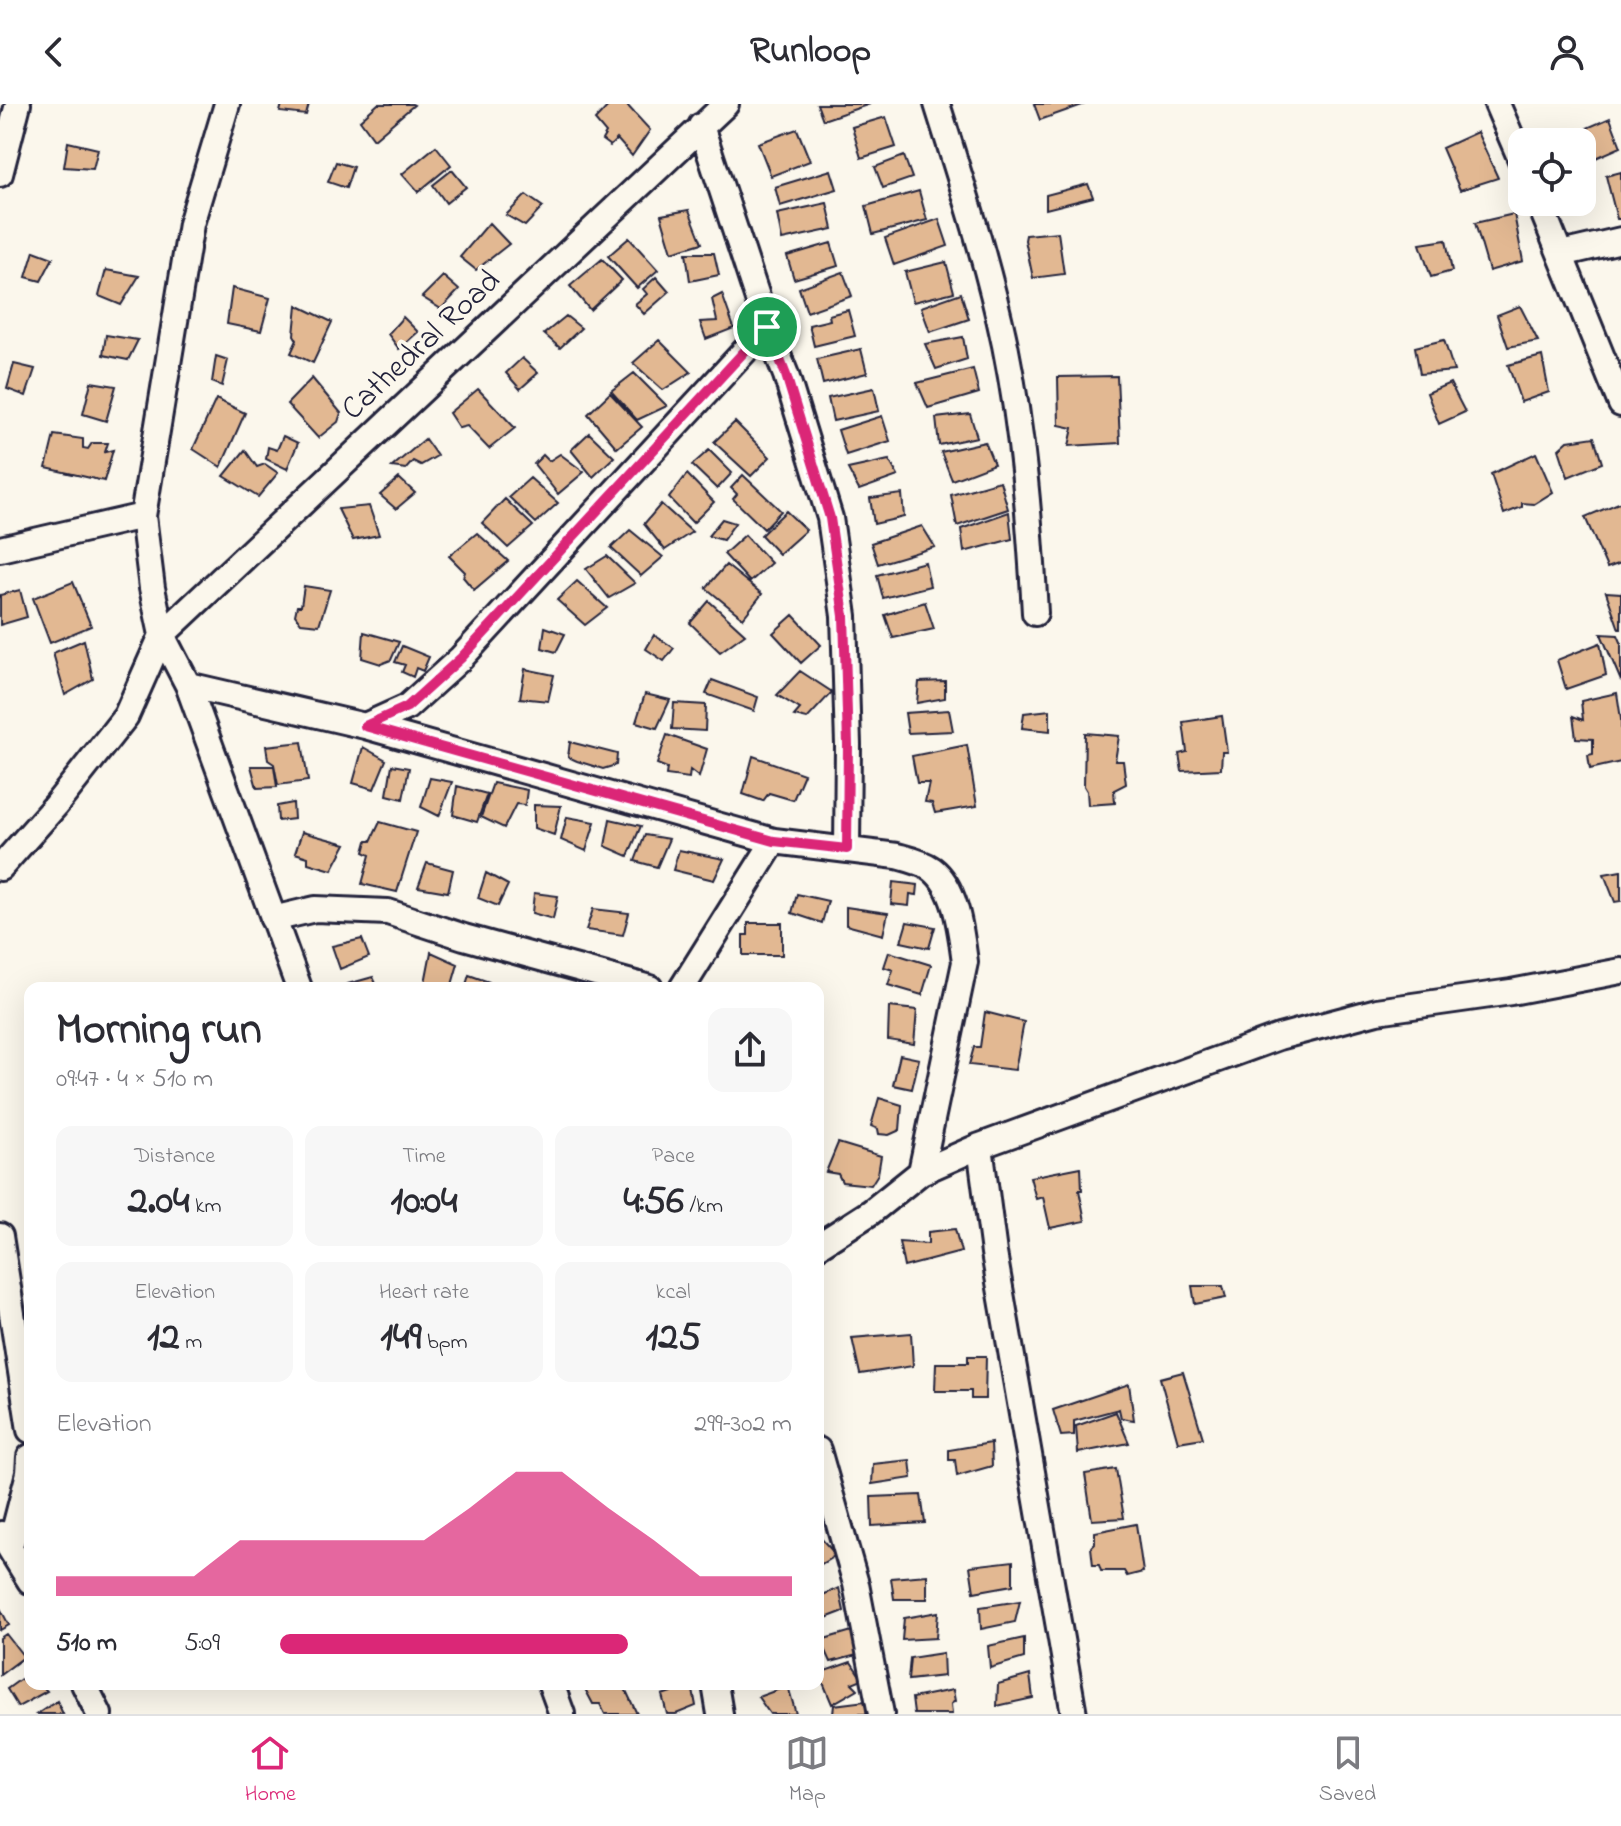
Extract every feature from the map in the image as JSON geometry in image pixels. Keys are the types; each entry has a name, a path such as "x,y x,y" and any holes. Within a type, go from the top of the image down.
{"street":[{"path":"0,174 18,104"},
{"path":"227,104 191,224 143,516 152,588 162,635 188,685 297,982"},
{"name":"Cathedral Road","path":"162,635 726,104"},
{"path":"937,104 980,244 1005,346 1028,491 1035,613"},
{"path":"1497,104 1508,130"},
{"path":"701,126 767,327 786,375 830,518 844,616 847,849"},
{"path":"1545,216 1621,404"},
{"path":"1561,254 1621,240"},
{"path":"365,726 407,707 461,658 767,327"},
{"path":"0,549 143,516"},
{"path":"0,868 55,806 126,716 162,635"},
{"path":"188,685 365,726 774,841 915,861 932,869 944,882 960,931 965,962 921,1172"},
{"path":"686,982 774,841"},
{"path":"273,919 315,909 388,912 464,937 628,982"},
{"path":"824,1242 871,1212 921,1172 980,1146 1279,1037 1377,1011 1511,992 1621,971"},
{"path":"980,1146 994,1253 1074,1714"},
{"path":"0,1236 24,1391"},
{"path":"824,1471 856,1584 881,1714"},
{"path":"24,1487 5,1539 24,1571"},
{"path":"87,1690 99,1714"},
{"path":"553,1690 562,1714"},
{"path":"716,1690 720,1714"}],"building":[{"path":"282,104 309,104 306,115 280,112"},
{"path":"378,104 414,105 374,139 360,120"},
{"path":"610,104 626,104 650,130 632,156 617,139 610,146 602,140 606,133 595,120"},
{"path":"817,104 870,104 823,120"},
{"path":"1034,104 1085,104 1040,120"},
{"path":"886,117 896,147 861,158 852,127"},
{"path":"1610,118 1621,147 1596,158 1596,128 1587,128"},
{"path":"797,129 810,161 771,176 758,143"},
{"path":"1477,132 1498,178 1460,190 1442,148"},
{"path":"68,142 98,149 93,169 64,167"},
{"path":"436,146 451,165 418,192 402,174"},
{"path":"904,156 912,178 883,188 875,167"},
{"path":"336,162 353,167 346,188 328,182"},
{"path":"452,170 466,187 446,203 433,185"},
{"path":"831,170 837,189 780,206 775,187"},
{"path":"1621,172 1621,219 1617,219 1606,176"},
{"path":"1088,184 1093,197 1046,209 1046,195"},
{"path":"919,191 927,220 873,234 866,206"},
{"path":"526,195 543,207 525,226 506,215"},
{"path":"827,203 833,229 782,240 777,214"},
{"path":"689,210 702,243 672,252 661,215"},
{"path":"1514,216 1523,261 1489,271 1475,223"},
{"path":"939,219 948,246 894,265 885,238"},
{"path":"489,223 509,244 476,270 460,257"},
{"path":"1058,232 1064,274 1033,278 1026,235"},
{"path":"629,238 658,270 637,288 608,256"},
{"path":"1446,240 1452,271 1431,277 1420,244"},
{"path":"831,243 838,266 794,279 787,256"},
{"path":"34,251 53,258 41,281 26,277"},
{"path":"686,253 714,253 719,275 690,281"},
{"path":"602,259 622,280 590,310 570,286"},
{"path":"946,262 954,292 913,302 905,272"},
{"path":"106,270 139,276 121,305 99,296"},
{"path":"843,272 852,296 807,312 799,288"},
{"path":"443,276 459,290 441,309 422,297"},
{"path":"656,277 669,292 644,314 635,304 647,294 643,289"},
{"path":"232,288 270,298 261,331 227,324"},
{"path":"961,293 969,319 930,332 921,307"},
{"path":"722,294 734,328 706,339 700,322 717,321 712,299"},
{"path":"297,305 332,322 313,363 291,353 297,340 294,335"},
{"path":"1520,306 1538,341 1508,347 1497,315"},
{"path":"848,310 855,336 814,346 809,325 830,320 829,315"},
{"path":"566,316 581,328 560,348 544,334"},
{"path":"403,317 418,332 399,349 388,334"},
{"path":"106,335 138,340 128,360 103,355"},
{"path":"963,337 967,359 936,369 925,344"},
{"path":"659,340 691,372 663,390 633,363"},
{"path":"1444,340 1454,371 1420,374 1415,347"},
{"path":"861,349 867,373 823,384 817,359"},
{"path":"216,356 228,360 222,386 212,382"},
{"path":"1542,356 1549,392 1521,402 1508,365"},
{"path":"522,358 538,373 520,389 506,373"},
{"path":"14,364 35,369 26,396 7,389"},
{"path":"973,369 979,393 928,408 917,383"},
{"path":"634,373 667,406 637,420 611,391"},
{"path":"1117,376 1120,443 1069,446 1073,428 1059,425 1058,377"},
{"path":"312,378 341,413 338,422 318,438 287,404"},
{"path":"91,382 116,386 106,421 83,414"},
{"path":"1450,383 1465,412 1439,424 1427,393"},
{"path":"874,388 879,411 833,421 828,398"},
{"path":"478,389 515,428 489,449 467,426 459,428 449,413"},
{"path":"610,393 642,427 617,448 588,414"},
{"path":"216,399 245,413 221,467 193,449"},
{"path":"970,414 977,437 939,445 936,418"},
{"path":"882,416 890,441 846,455 838,430"},
{"path":"735,422 770,457 751,476 714,442"},
{"path":"589,433 614,457 593,477 571,450"},
{"path":"54,435 83,439 83,448 88,449 92,443 108,443 105,452 113,450 104,481 46,468"},
{"path":"283,436 298,443 287,469 266,459 268,447 277,450"},
{"path":"1594,437 1602,463 1568,477 1559,449 1568,441"},
{"path":"425,439 437,456 421,465 413,461 406,469 392,467"},
{"path":"985,442 994,464 952,480 941,452"},
{"path":"245,450 257,467 265,464 278,473 258,497 224,476"},
{"path":"709,450 732,473 717,489 692,465"},
{"path":"1536,453 1553,492 1534,504 1522,503 1522,507 1504,514 1491,474"},
{"path":"560,454 584,472 558,494 534,464 543,455 549,461"},
{"path":"889,460 898,476 859,490 848,469"},
{"path":"687,474 714,502 693,523 669,498"},
{"path":"743,475 781,511 764,529 733,499 737,494 731,488"},
{"path":"399,478 415,493 396,509 380,495"},
{"path":"530,478 558,503 536,523 509,497"},
{"path":"1000,481 1008,509 957,526 951,495"},
{"path":"902,494 904,517 874,524 870,498"},
{"path":"505,499 533,526 508,548 482,523"},
{"path":"1621,502 1621,563 1607,568 1585,517"},
{"path":"661,504 692,532 665,550 644,524"},
{"path":"369,506 379,535 353,540 338,509"},
{"path":"786,511 806,530 779,554 761,535"},
{"path":"1009,512 1012,539 964,552 961,529"},
{"path":"722,519 735,523 723,540 708,536"},
{"path":"922,526 935,547 878,564 871,543"},
{"path":"630,530 663,557 641,576 611,548"},
{"path":"477,533 508,561 474,590 463,577 465,572 449,556"},
{"path":"745,535 771,563 750,582 724,554"},
{"path":"607,556 635,583 609,598 586,569"},
{"path":"925,562 930,586 883,598 877,575"},
{"path":"726,565 762,594 743,618 706,588"},
{"path":"577,581 607,608 585,625 557,600"},
{"path":"73,582 91,626 50,643 33,598"},
{"path":"304,586 330,590 319,625 301,623 295,615 297,606 301,606"},
{"path":"20,590 27,617 0,625 0,595"},
{"path":"1606,592 1621,593 1621,629 1619,629"},
{"path":"709,601 745,634 720,652 690,623"},
{"path":"925,602 934,629 893,638 885,615"},
{"path":"793,615 821,645 801,663 773,633"},
{"path":"545,627 565,634 556,652 542,648"},
{"path":"364,632 399,642 391,660 381,664 362,658"},
{"path":"1601,634 1618,635 1621,642 1621,681"},
{"path":"654,635 674,648 664,661 646,649"},
{"path":"84,640 93,679 65,695 53,653"},
{"path":"1600,643 1606,675 1566,689 1557,660"},
{"path":"402,646 429,657 423,671 416,668 413,677 402,672 405,665 395,662"},
{"path":"525,669 554,675 548,701 520,698"},
{"path":"800,671 832,692 807,719 794,716 800,709 777,695"},
{"path":"712,680 758,697 754,711 706,694"},
{"path":"945,681 945,698 917,703 919,682"},
{"path":"1617,693 1621,719 1621,762 1590,769 1588,755 1593,754 1593,739 1576,738 1573,716 1583,720 1581,701"},
{"path":"645,694 670,700 657,728 636,722"},
{"path":"674,703 706,705 705,731 672,729"},
{"path":"949,710 953,731 908,733 905,713"},
{"path":"1050,710 1050,731 1022,728 1024,713"},
{"path":"1222,716 1227,752 1222,752 1221,769 1182,771 1179,754 1187,752 1183,722"},
{"path":"1085,733 1119,736 1115,761 1123,761 1126,784 1114,790 1115,803 1088,805 1084,786"},
{"path":"667,735 707,749 699,777 690,770 689,778 666,775 667,768 657,764"},
{"path":"302,742 308,781 278,785 266,746"},
{"path":"570,742 617,754 616,765 603,769 568,757"},
{"path":"967,745 977,806 935,813 932,803 925,802 929,783 917,783 912,756"},
{"path":"363,747 386,760 374,789 353,783"},
{"path":"753,756 804,774 793,800 769,793 763,801 743,794"},
{"path":"392,765 409,768 403,799 387,795"},
{"path":"251,766 274,766 277,787 257,788"},
{"path":"430,778 452,782 439,816 421,807"},
{"path":"493,783 527,790 525,805 516,804 504,828 481,817"},
{"path":"457,786 487,794 477,822 453,815"},
{"path":"293,803 294,819 278,821 277,806"},
{"path":"534,805 561,806 554,835 534,828"},
{"path":"567,817 595,822 586,851 561,840"},
{"path":"610,819 641,826 628,856 605,846"},
{"path":"380,822 416,832 397,892 362,884 370,855 364,852 367,841 371,841"},
{"path":"302,832 346,844 332,870 308,863 308,857 295,853"},
{"path":"645,835 669,839 657,867 635,861"},
{"path":"679,850 724,859 714,880 673,870"},
{"path":"427,863 453,870 448,892 418,887"},
{"path":"1621,871 1621,901 1615,902 1604,874"},
{"path":"486,873 508,885 498,906 478,898"},
{"path":"893,882 918,885 917,895 910,894 909,906 891,904"},
{"path":"534,893 558,896 553,919 532,913"},
{"path":"797,894 828,901 822,923 792,913"},
{"path":"846,907 888,913 883,935 846,925"},
{"path":"593,909 629,913 623,935 586,930"},
{"path":"907,922 935,927 929,948 901,942"},
{"path":"748,923 782,923 782,955 743,955 743,935 748,935"},
{"path":"362,939 369,957 340,969 332,946"},
{"path":"431,952 458,964 453,982 425,982"},
{"path":"889,952 931,965 922,995 888,985 893,970 884,967"},
{"path":"469,975 489,982 467,982"},
{"path":"373,977 375,982 355,982"},
{"path":"889,1007 917,1010 914,1044 888,1040"},
{"path":"985,1012 1024,1022 1015,1070 969,1065 974,1047 980,1047"},
{"path":"900,1055 919,1059 912,1089 893,1085"},
{"path":"879,1098 902,1105 900,1130 889,1135 879,1134 878,1129 871,1126"},
{"path":"838,1143 881,1156 878,1174 871,1185 842,1182 838,1174 826,1172"},
{"path":"1081,1167 1082,1190 1079,1190 1085,1221 1050,1228 1043,1197 1036,1199 1030,1177"},
{"path":"955,1229 961,1252 904,1267 899,1242 928,1244 928,1232"},
{"path":"1192,1286 1223,1286 1226,1298 1195,1304"},
{"path":"911,1333 913,1366 860,1374 852,1338"},
{"path":"968,1356 986,1356 985,1399 971,1399 971,1391 935,1391 936,1363 968,1363"},
{"path":"1183,1372 1203,1438 1178,1442 1160,1378"},
{"path":"1129,1384 1134,1420 1121,1418 1119,1409 1074,1421 1074,1435 1061,1436 1053,1410"},
{"path":"1116,1412 1129,1443 1078,1453 1076,1426"},
{"path":"991,1443 992,1466 957,1476 955,1460 949,1460 949,1450"},
{"path":"910,1460 912,1478 872,1484 873,1464"},
{"path":"1116,1469 1124,1518 1092,1520 1085,1474"},
{"path":"921,1495 925,1523 872,1526 871,1497"},
{"path":"1136,1524 1143,1572 1127,1576 1124,1571 1101,1571 1099,1565 1093,1565 1091,1547 1095,1543 1095,1532"},
{"path":"824,1542 836,1555 824,1562"},
{"path":"1013,1561 1013,1585 974,1592 970,1566"},
{"path":"927,1575 927,1599 894,1599 891,1578"},
{"path":"839,1588 844,1611 824,1619 824,1594"},
{"path":"1020,1601 1015,1622 981,1629 980,1607"},
{"path":"0,1608 9,1625 0,1630"},
{"path":"938,1612 936,1638 902,1640 904,1618"},
{"path":"852,1631 857,1655 831,1662 824,1639"},
{"path":"6,1634 24,1657 0,1675 0,1638"},
{"path":"1024,1638 1024,1658 990,1668 988,1646"},
{"path":"943,1653 944,1676 908,1680 910,1658"},
{"path":"851,1662 862,1679 852,1683 858,1689 832,1704 824,1685 824,1671"},
{"path":"1030,1675 1033,1698 997,1706 998,1684"},
{"path":"24,1677 24,1690 47,1691 18,1707 7,1689"},
{"path":"586,1690 626,1690 637,1714 605,1714 600,1704 593,1704"},
{"path":"677,1690 693,1690 696,1706 667,1714 662,1695"},
{"path":"777,1690 789,1690 796,1714 770,1714 758,1697"},
{"path":"953,1690 955,1701 951,1704 952,1714 914,1714 912,1698"},
{"path":"57,1701 63,1714 37,1714"},
{"path":"865,1701 867,1714 833,1714 834,1705"}],"route":[{"path":"767,327 786,375 830,518 844,616 847,849 774,841 365,726 407,707 461,658 767,327"}]}
